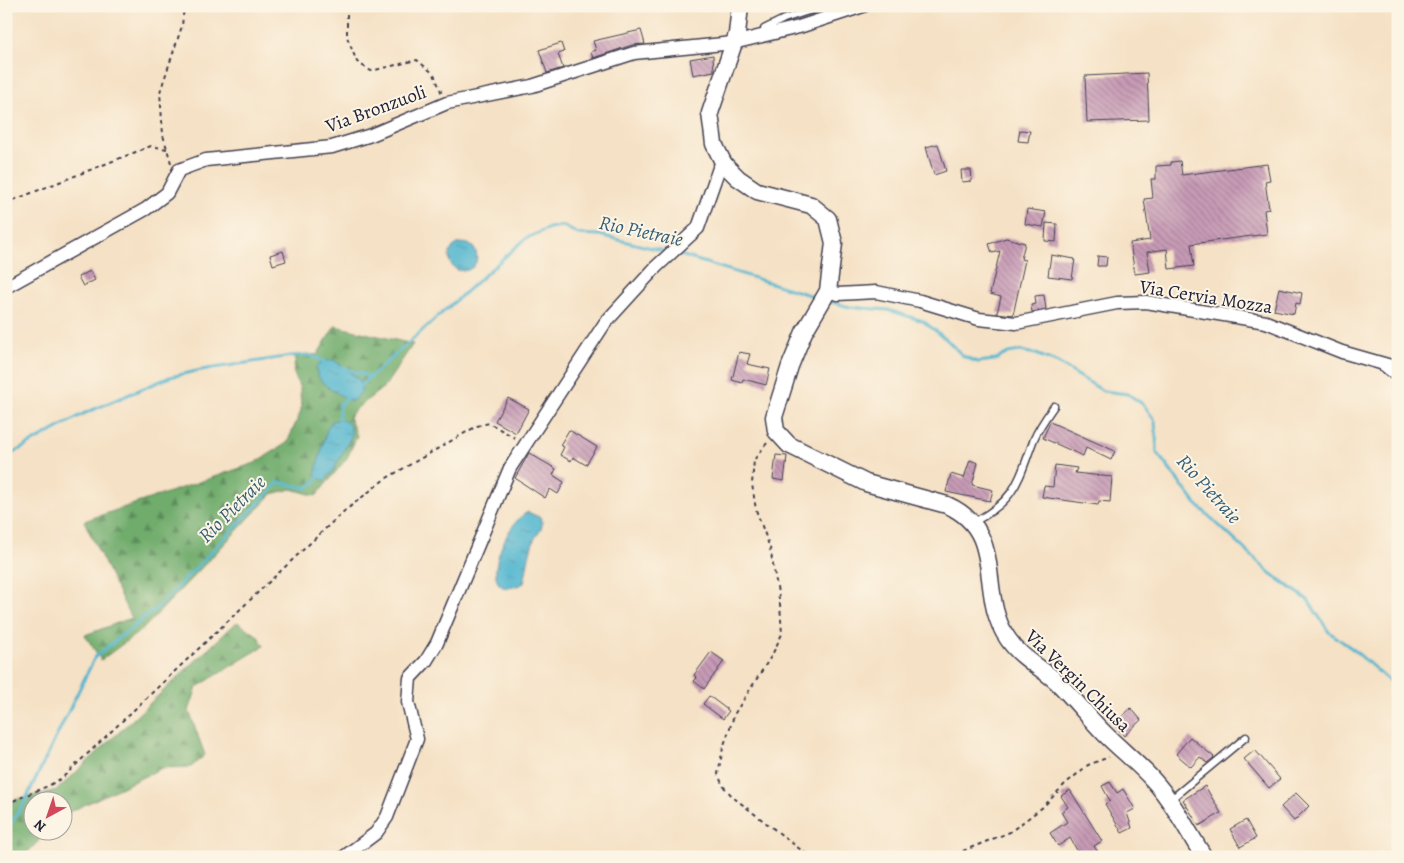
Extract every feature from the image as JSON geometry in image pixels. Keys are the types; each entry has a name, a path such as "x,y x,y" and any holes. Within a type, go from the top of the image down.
{"street":[{"path":"740,6 733,43 710,113 714,144 724,164 738,178 757,191 810,205 828,219 834,243 828,291 804,332 790,366 774,417 776,432"},
{"name":"Via Bronzuoli","path":"6,287 146,209 167,193 179,170 206,160 332,147 371,134 447,102 532,86 634,53 733,43 863,6"},
{"path":"344,857 376,833 387,817 417,739 408,702 410,678 426,661 437,642 510,468 604,323 656,267 698,228 719,168 724,164"},
{"name":"Via Cervia Mozza","path":"828,291 838,294 876,292 920,301 979,319 1016,323 1117,303 1146,302 1266,322 1342,352 1398,368"},
{"name":"Via Vergin Chiusa","path":"776,432 788,445 866,483 948,505 960,510 974,522 982,535 987,553 993,597 1000,623 1007,639 1020,654 1056,681 1124,753 1154,781 1169,800 1204,857"}],"lane":[{"path":"764,35 764,29 824,6"},
{"path":"1373,360 1398,380"},
{"path":"974,522 990,514 1008,497 1023,473 1040,426 1054,406"},
{"path":"1169,800 1246,737"}],"path":[{"path":"176,177 163,136 160,92 182,26 184,6"},
{"path":"347,6 347,37 357,62 371,71 417,60 434,74 447,102"},
{"path":"6,204 151,146 167,149"},
{"path":"6,804 50,786 70,771 342,513 385,479 477,426 488,423 526,444"},
{"path":"776,432 754,460 752,484 756,510 770,548 780,604 782,634 772,655 735,713 723,748 718,774 723,786 734,798 810,857"},
{"path":"948,857 1010,832 1043,807 1065,784 1088,765 1124,753"}],"green space":[{"path":"335,326 413,344 385,386 357,408 349,417 357,436 347,458 316,496 292,489 272,494 143,629 101,660 85,635 131,618 84,521 255,463 287,443 301,411 300,389 293,371 296,357 305,354 317,355"},
{"path":"237,622 257,635 264,646 197,687 189,711 205,755 191,767 162,768 72,811 72,790 57,790"},
{"path":"22,798 22,840 39,840 23,857 6,857 6,810 14,800"}],"water":[{"path":"463,243 473,247 477,257 473,267 463,271 453,267 449,257 453,247"},
{"path":"334,360 360,380 362,391 352,402 324,384 317,374 316,368 323,361"},
{"path":"341,419 349,424 352,435 333,471 324,481 315,475 327,429 332,421"},
{"path":"528,512 541,518 542,527 532,545 524,583 508,588 499,584 496,575 497,561 510,531 519,519"}],"building":[{"path":"641,30 645,44 632,45 593,58 591,52 596,50 593,41"},
{"path":"561,43 564,52 558,54 563,68 547,73 539,50"},
{"path":"713,55 714,71 693,75 690,59"},
{"path":"1147,73 1149,120 1087,122 1085,76"},
{"path":"1020,130 1030,131 1028,142 1018,141"},
{"path":"938,144 946,171 934,175 926,147"},
{"path":"1180,161 1182,175 1267,164 1270,180 1265,181 1269,209 1264,210 1267,234 1191,244 1194,266 1169,269 1167,249 1147,252 1150,272 1135,274 1130,243 1150,240 1144,199 1153,198 1151,179 1156,179 1156,166 1171,165 1171,162"},
{"path":"961,170 971,170 972,181 962,182"},
{"path":"1027,209 1046,212 1043,227 1025,224"},
{"path":"1046,223 1057,224 1056,242 1045,241"},
{"path":"1006,238 1025,243 1021,259 1025,260 1013,315 997,313 1001,297 990,294 1000,251 992,253 989,244"},
{"path":"283,251 286,261 273,265 270,255"},
{"path":"1051,255 1075,259 1072,279 1048,276"},
{"path":"1098,256 1107,257 1106,266 1097,266"},
{"path":"90,271 95,280 83,286 78,277"},
{"path":"1279,288 1302,293 1300,304 1296,303 1294,314 1274,310"},
{"path":"1044,295 1046,309 1032,312 1031,305 1036,304 1035,296"},
{"path":"739,352 750,354 747,364 770,369 766,385 743,379 742,383 732,380"},
{"path":"508,398 529,409 516,433 495,421"},
{"path":"1050,422 1115,451 1111,460 1086,448 1083,456 1043,438"},
{"path":"569,430 597,447 586,465 573,457 571,461 560,455 564,447 560,445"},
{"path":"529,453 556,469 553,475 564,482 558,494 550,489 545,498 515,478"},
{"path":"776,455 787,456 784,481 773,479"},
{"path":"970,460 978,463 972,485 993,490 990,501 946,492 951,474 964,478"},
{"path":"1055,465 1077,468 1075,473 1112,477 1110,502 1099,501 1098,505 1042,497 1044,486 1053,487"},
{"path":"711,652 724,661 704,689 694,681 697,678 694,675"},
{"path":"709,696 729,711 723,719 703,704"},
{"path":"1131,708 1141,720 1124,736 1114,724"},
{"path":"1190,737 1214,757 1207,763 1200,757 1191,767 1176,754"},
{"path":"1255,750 1280,779 1269,788 1244,759"},
{"path":"1110,782 1117,793 1123,789 1135,809 1127,813 1132,828 1122,833 1105,804 1110,801 1102,786"},
{"path":"1205,786 1221,813 1199,826 1183,800"},
{"path":"1070,790 1102,841 1094,846 1101,857 1081,857 1070,838 1058,846 1050,833 1067,822 1061,812 1068,807 1061,796"},
{"path":"1296,793 1309,806 1294,821 1281,807"},
{"path":"1246,820 1256,838 1240,847 1230,829"}],"waterway":[{"name":"Rio Pietraie","path":"360,386 525,239 549,228 563,226 578,234 599,235 668,252"},
{"name":"Rio Pietraie","path":"677,254 819,298"},
{"name":"Rio Pietraie","path":"827,301 850,307 888,310 923,321 946,339 963,356 977,362 995,360 1008,353 1020,351 1036,354 1058,363 1103,391 1128,394 1144,405 1155,421 1157,453 1196,504 1270,573 1308,600 1329,632 1354,650 1398,689"},
{"path":"6,457 83,414 170,377 201,370 291,356 309,355 326,362"},
{"path":"341,367 370,377"},
{"name":"Rio Pietraie","path":"339,422 339,405 349,396"},
{"name":"Rio Pietraie","path":"6,831 24,803 95,657 158,607 279,482 306,488 316,481 320,474"}]}
